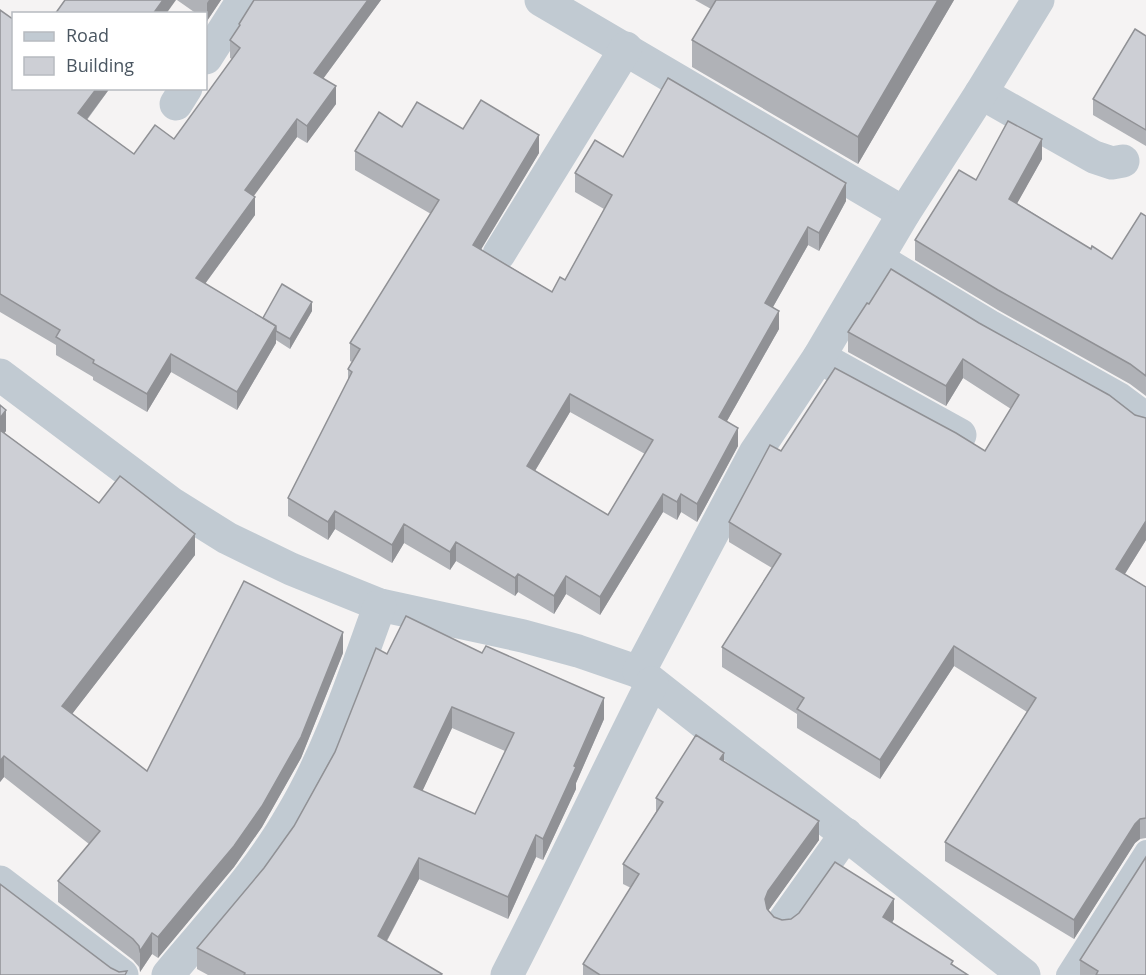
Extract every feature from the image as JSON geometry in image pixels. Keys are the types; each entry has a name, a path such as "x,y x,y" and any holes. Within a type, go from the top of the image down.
{"street":[{"path":"207,56 243,0"},
{"path":"541,0 904,213"},
{"path":"507,975 563,866 601,785 646,677 755,453 819,357 904,213 1038,0"},
{"path":"499,254 626,48"},
{"path":"981,93 1094,157 1112,163 1124,161"},
{"path":"878,259 989,326 1119,399 1146,419"},
{"path":"819,357 960,435"},
{"path":"0,375 171,503 227,538 291,569 380,605 523,636 578,651 646,677 846,834 1005,969"},
{"path":"168,975 266,855 291,816 316,769 351,686 380,605"},
{"path":"784,921 846,834"},
{"path":"0,882 123,975"}],"lane":[{"path":"1067,975 1146,851"}],"building":[{"path":"65,0 163,0 154,12 56,12"},
{"path":"254,0 368,0 314,73 336,86 307,126 297,119 245,190 255,197 196,278 276,326 237,392 171,354 147,394 93,363 94,360 56,337 60,330 0,294 0,10 12,19 12,90 95,90 78,113 134,154 155,125 174,139 240,48 230,40"},
{"path":"716,0 938,0 858,137 692,40"},
{"path":"1135,29 1146,36 1146,130 1093,99"},
{"path":"668,78 846,183 819,233 808,227 765,303 779,311 719,417 738,428 697,504 681,494 677,502 663,494 600,597 566,576 554,596 518,574 515,578 456,542 450,552 404,524 392,545 335,511 328,522 288,498 352,372 348,369 360,349 350,343 439,200 355,151 379,112 402,127 417,102 463,129 481,100 539,135 473,245 552,292 560,277 565,280 612,195 575,173 595,140 623,157","holes":["570,394 653,440 608,515 527,466"]},
{"path":"1008,121 1042,139 1009,199 1091,249 1092,246 1112,259 1141,213 1146,216 1146,376 1130,364 998,290 915,240 959,170 976,180"},
{"path":"891,269 979,323 1109,395 1135,415 1146,418 1146,521 1116,569 1146,587 1146,818 1140,819 1135,824 1074,920 945,842 1036,698 954,646 880,760 797,709 804,698 722,647 781,554 729,522 770,445 781,451 835,368 985,451 1019,395 963,359 946,386 848,332"},
{"path":"282,284 312,302 290,339 276,331 276,326 263,318"},
{"path":"0,405 6,410 0,418"},
{"path":"0,430 99,503 120,476 195,534 62,706 147,771 244,581 343,632 301,737 262,806 234,846 158,937 152,933 140,951 133,939 58,881 100,831 4,756 0,761"},
{"path":"406,616 482,653 486,646 604,698 543,839 536,835 508,897 419,858 378,936 441,975 244,975 245,973 197,948 264,868 294,826 335,752 376,648 387,654","holes":["452,707 514,733 475,814 414,787"]},
{"path":"696,735 724,753 720,759 819,821 768,891 765,899 767,909 774,917 782,920 791,919 799,913 835,862 894,899 883,917 953,961 951,964 968,975 600,975 583,964 639,874 623,864 663,802 656,798"},
{"path":"1146,857 1146,975 1096,975 1098,971 1080,960"},
{"path":"0,884 111,968 119,972 127,971 125,975 0,975"}]}
